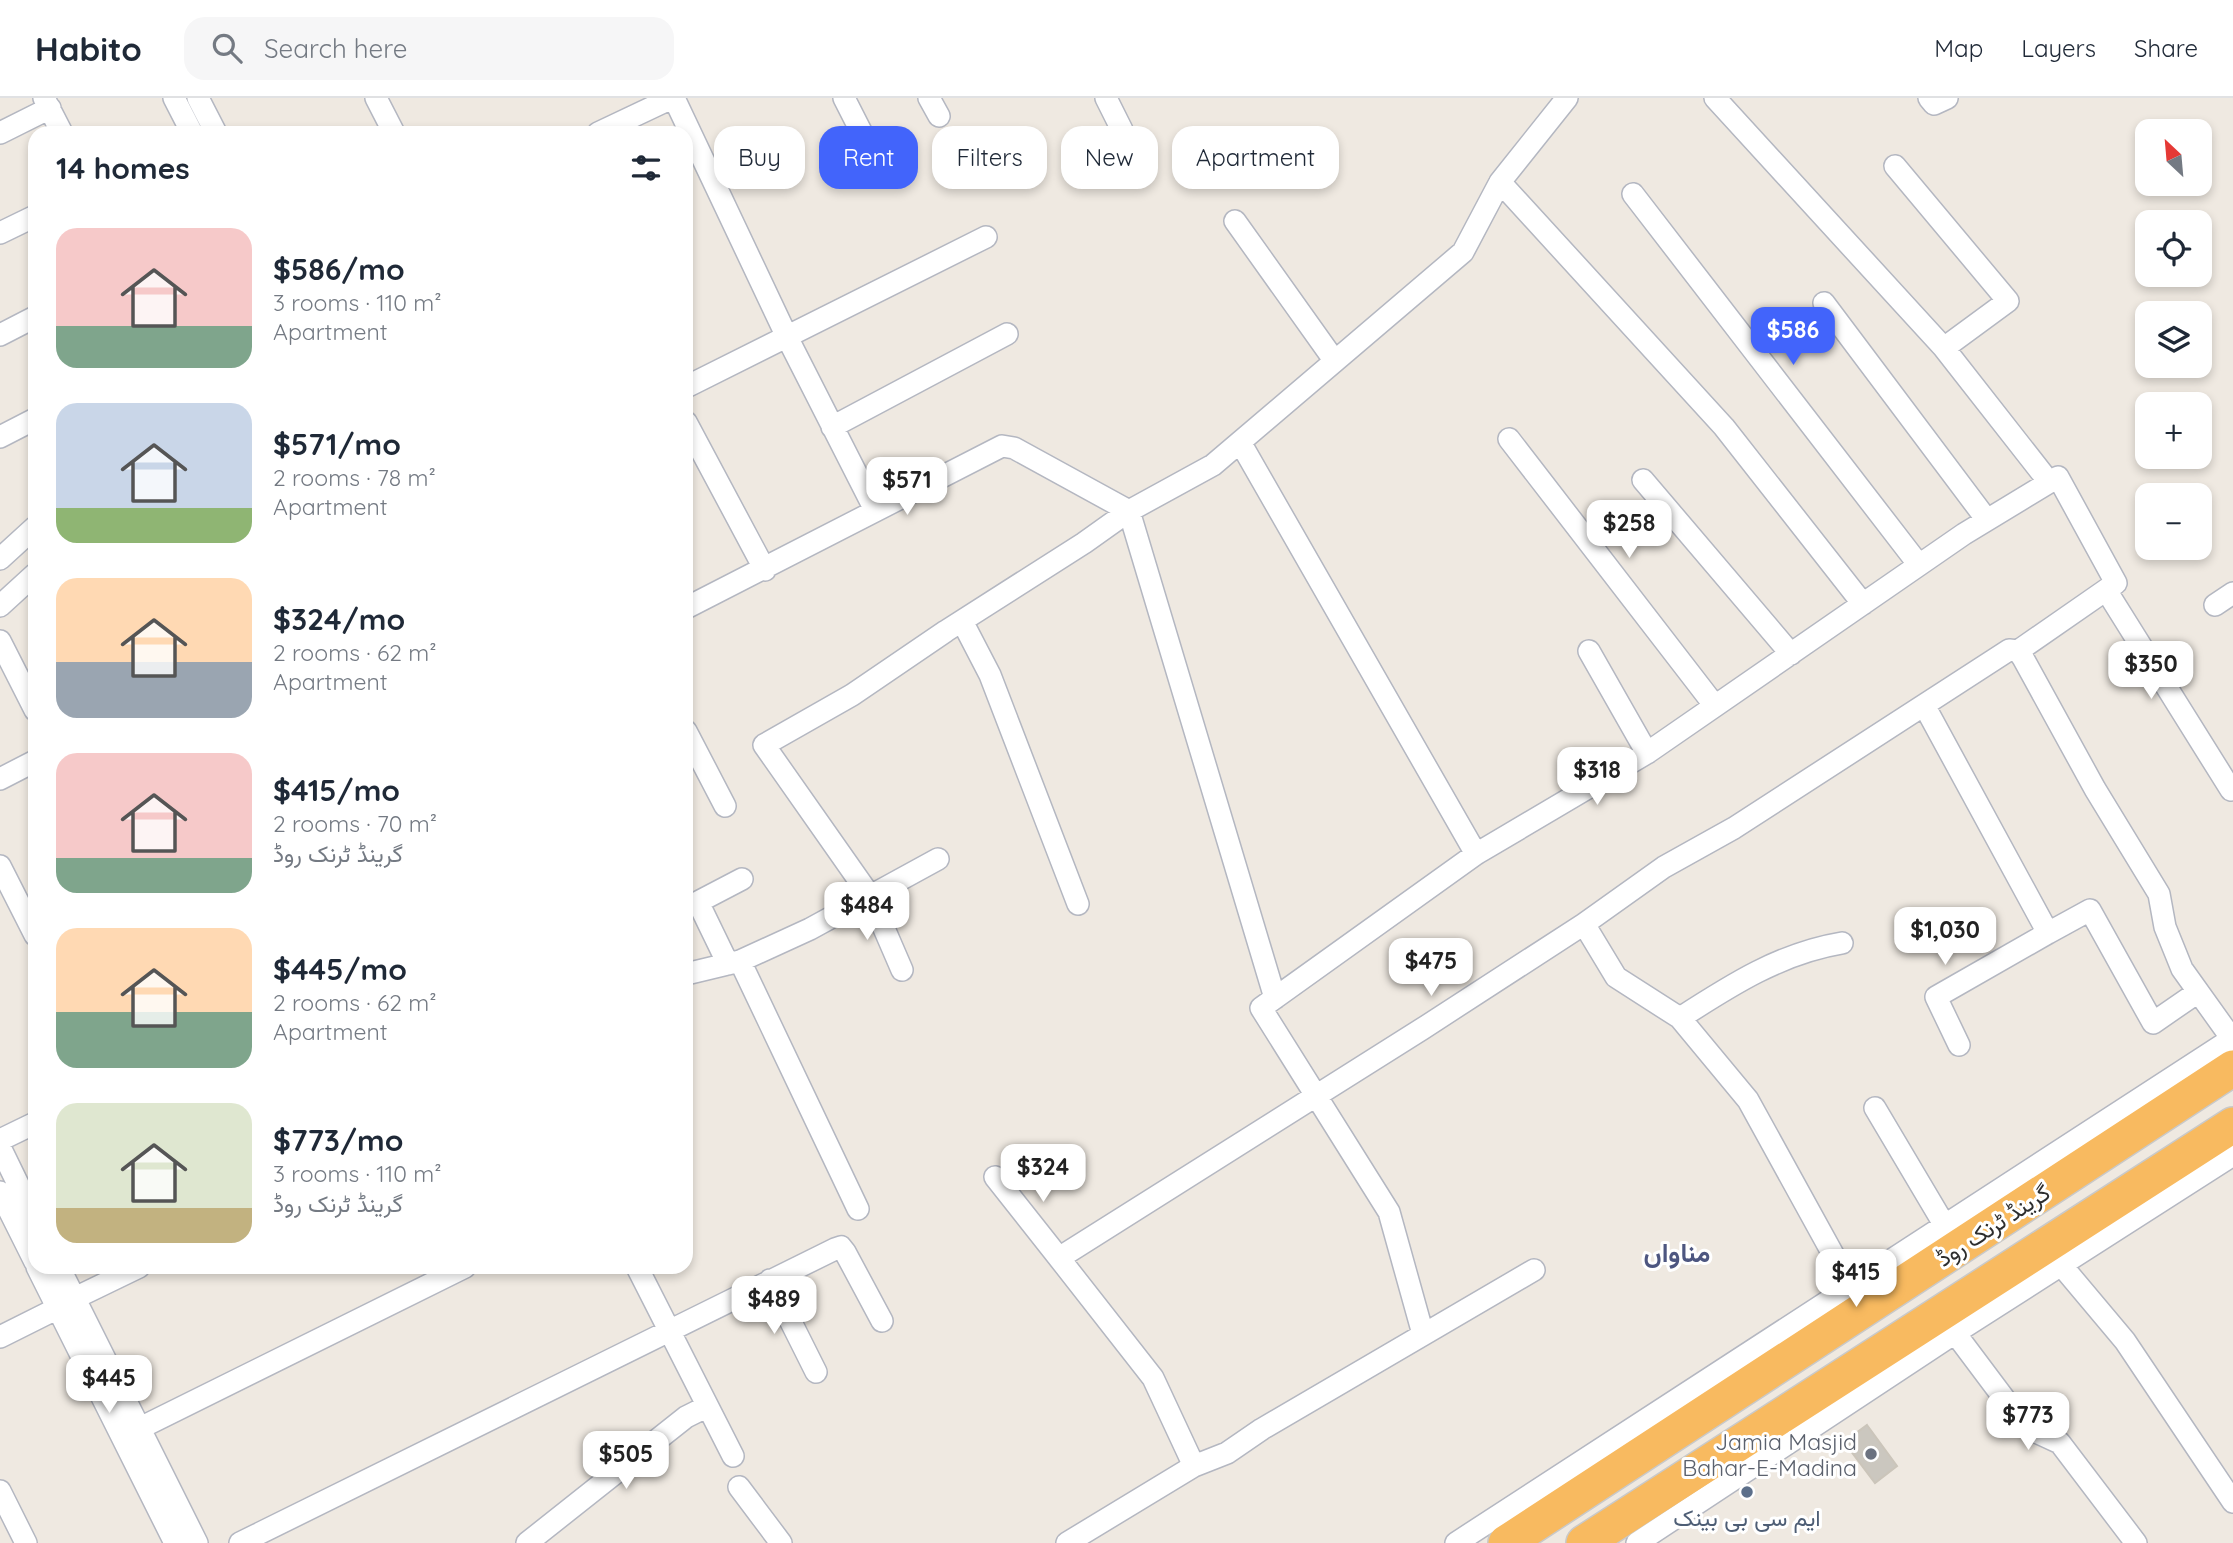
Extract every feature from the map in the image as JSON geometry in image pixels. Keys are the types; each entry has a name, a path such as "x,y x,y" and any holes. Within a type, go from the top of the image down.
{"highway":[{"name":"گرینڈ ٹرنک روڈ","path":"1506,1543 1800,1336 2233,1048"},
{"name":"گرینڈ ٹرنک روڈ","path":"1584,1543 2233,1125"}],"street":[{"path":"174,98 199,126"},
{"path":"198,98 203,126"},
{"path":"376,98 390,126"},
{"path":"613,126 673,98 686,126"},
{"path":"844,98 858,126"},
{"path":"1106,98 1120,126"},
{"path":"902,970 870,896 764,745 852,695 1129,511 1213,465 1463,252 1500,182 1567,98"},
{"path":"1715,98 1944,348 2049,482"},
{"path":"1928,98 1934,104 1947,98"},
{"path":"0,133 47,103 58,126"},
{"path":"693,140 787,337 875,510"},
{"path":"1895,166 2008,300 1944,348"},
{"path":"1500,182 1724,427 1863,604"},
{"path":"1633,194 1919,565"},
{"path":"0,233 28,219"},
{"path":"1235,221 1334,360"},
{"path":"693,384 986,237"},
{"path":"1824,303 1987,520"},
{"path":"0,335 28,321"},
{"path":"832,426 1007,334"},
{"path":"0,437 28,423"},
{"path":"693,435 765,570"},
{"path":"1509,439 1716,706"},
{"path":"1240,442 1476,854"},
{"path":"693,605 1003,446 1014,448 1129,511 1275,998"},
{"path":"1059,1258 1316,1095 1584,924 1664,867 1734,828 2008,650 2018,651 2116,583 2058,477 1919,565 1647,753 1476,854 1261,1008 1316,1095 1389,1212 1423,1334"},
{"path":"1643,480 1791,654"},
{"path":"0,559 28,533"},
{"path":"0,606 28,580"},
{"path":"2106,590 2231,790"},
{"path":"2215,605 2233,593"},
{"path":"962,621 990,675 1078,904"},
{"path":"0,641 28,696"},
{"path":"1589,651 1647,753"},
{"path":"1456,1543 1800,1336 1851,1287 1928,1252 1945,1226 2233,1048 2182,969 2169,938 2159,894 2095,789 2018,651"},
{"path":"1924,705 2048,933"},
{"path":"693,744 725,806"},
{"path":"0,779 28,765"},
{"path":"693,972 734,963 810,929 938,859"},
{"path":"0,866 28,921"},
{"path":"742,879 698,902 734,963 858,1209"},
{"path":"1959,1045 1936,997 2090,910 2153,1023 2198,992"},
{"path":"1584,924 1616,978 1680,1018 1748,1100 1851,1287"},
{"path":"1680,1018 1752,974 1812,947 1842,943"},
{"path":"1875,1108 1945,1226"},
{"path":"0,1140 28,1126"},
{"path":"0,1147 28,1220"},
{"path":"1637,1543 1955,1333 2233,1155"},
{"path":"995,1177 1153,1378 1194,1466"},
{"path":"0,1192 28,1223"},
{"path":"240,1543 668,1329 841,1247 882,1321"},
{"path":"2062,1266 2125,1341 2233,1502"},
{"path":"1067,1543 1194,1466 1227,1453 1262,1429 1534,1270"},
{"path":"43,1274 67,1303 131,1433 197,1543"},
{"path":"61,1274 67,1303"},
{"path":"0,1337 125,1274"},
{"path":"131,1433 435,1274"},
{"path":"640,1274 733,1456"},
{"path":"770,1280 816,1372"},
{"path":"1955,1333 2006,1401 2036,1432 2060,1443 2136,1543"},
{"path":"527,1543 686,1417 706,1406"},
{"path":"131,1433 174,1543"},
{"path":"739,1487 781,1543"},
{"path":"0,1491 26,1543"}],"building":[{"name":"Jamia Masjid Bahar-E-Madina","path":"1867,1425 1897,1466 1875,1483 1844,1442"}],"place":[{"name":"Jamia Masjid Bahar-E-Madina","path":"1871,1454"},
{"name":"ایم سی بی بینک","path":"1747,1492"}],"district":[{"name":"مناواں","path":"1677,1252"}]}
